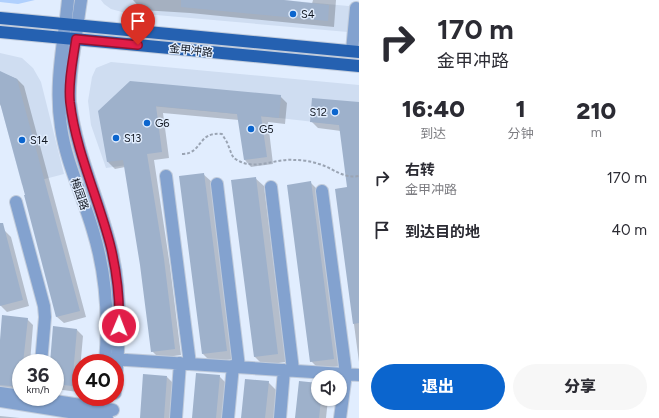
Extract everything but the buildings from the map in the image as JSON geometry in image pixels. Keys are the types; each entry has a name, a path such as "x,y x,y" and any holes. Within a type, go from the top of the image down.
{"main road":[{"name":"金甲冲路","path":"0,18 355,52"},
{"name":"金甲冲路","path":"0,32 359,66"}],"street":[{"path":"68,0 72,25"},
{"path":"72,25 81,0"},
{"path":"355,6 355,52"},
{"name":"梅园路","path":"72,25 58,86 58,103 61,128 68,158 94,232 100,260 107,314 105,354"},
{"name":"梅园路","path":"70,38 70,102 83,163 111,249 120,305 118,354"},
{"path":"166,176 185,363 176,418"},
{"path":"217,184 236,367 228,418"},
{"path":"271,187 289,370 280,418"},
{"path":"322,191 345,370"},
{"path":"16,202 44,306 45,317 42,354"},
{"path":"124,359 311,372"},
{"path":"347,374 359,374"},
{"path":"0,392 12,394"},
{"path":"0,401 12,402"},
{"path":"53,406 105,412"},
{"path":"340,418 342,406"}],"path":[{"path":"182,154 189,154 206,136 214,133 222,134 231,154 236,160 246,164 293,159 318,163 347,176 359,176"}],"shaded area":[{"path":"101,0 284,0 359,7 359,33 122,12 111,9"},
{"path":"0,53 22,58 33,68 41,82 64,174 22,185 0,103"},
{"path":"111,62 359,85 359,127 140,105 135,164 106,168 91,125 88,101 92,77 96,68"}],"green space":[{"path":"0,0 35,0 18,4 0,2"}],"place":[{"name":"S4","path":"293,14"},
{"name":"S12","path":"335,112"},
{"name":"G6","path":"147,123"},
{"name":"G5","path":"251,129"},
{"name":"S13","path":"116,138"},
{"name":"S14","path":"22,140"}],"route":[{"path":"119,326 120,305 117,278 105,226 83,163 70,102 70,84 76,39 138,45"}]}
